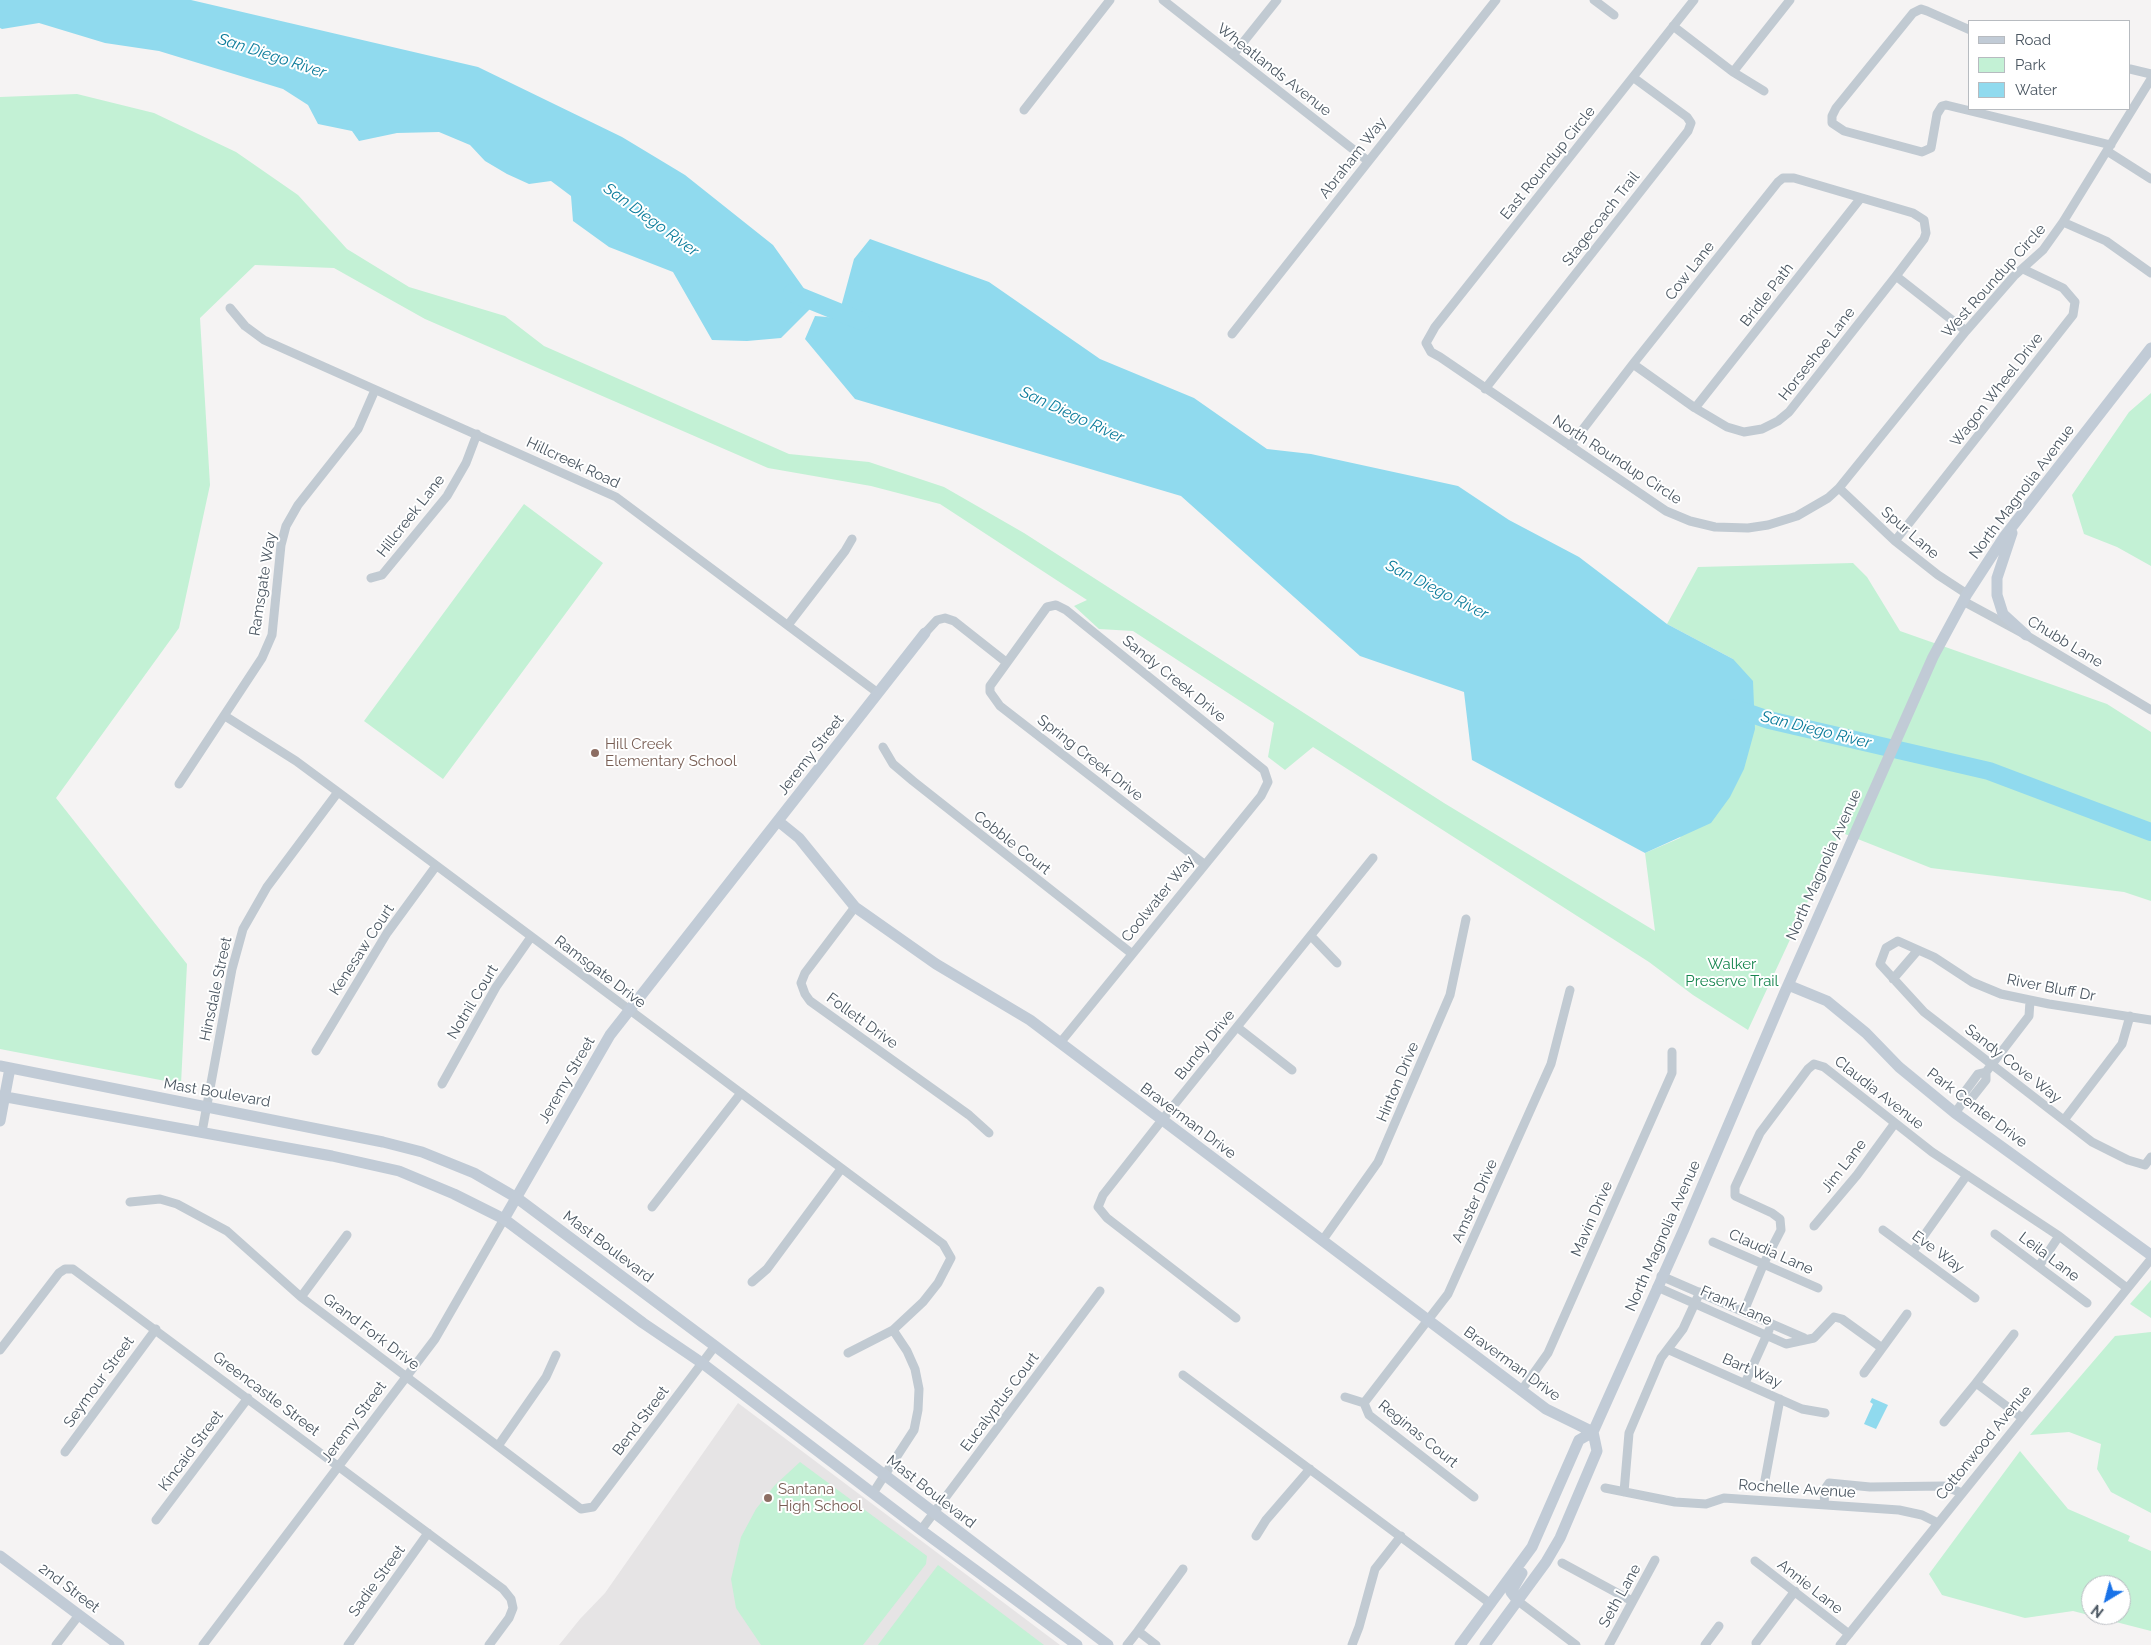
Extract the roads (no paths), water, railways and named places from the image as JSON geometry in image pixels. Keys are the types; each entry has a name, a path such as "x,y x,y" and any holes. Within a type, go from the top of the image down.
{"street":[{"path":"1024,110 1110,0"},
{"name":"Wheatlands Avenue","path":"1163,0 1368,161"},
{"path":"1233,55 1277,0"},
{"name":"Abraham Way","path":"1232,334 1496,0"},
{"path":"1594,0 1614,15"},
{"name":"East Roundup Circle","path":"1426,343 1435,327 1694,0"},
{"path":"1733,72 1790,0"},
{"path":"1968,29 1921,9 1912,13 1836,108 1832,116 1832,122 1844,131 1922,152 1931,148 1936,114 1942,106 1946,105 2109,148 2151,180"},
{"path":"1673,26 1733,72 1764,91"},
{"path":"2131,68 2151,74"},
{"name":"Stagecoach Trail","path":"1485,389 1688,131 1690,123 1687,117 1634,78"},
{"name":"West Roundup Circle","path":"1839,488 1966,331 2014,276 2043,250 2063,222 2151,79"},
{"name":"Cow Lane","path":"1570,446 1632,364 1778,182 1789,176 1860,199"},
{"name":"Horseshoe Lane","path":"1632,364 1727,428 1744,432 1762,429 1778,421 1789,412 1924,239 1926,233 1924,220 1913,213 1860,199"},
{"name":"Bridle Path","path":"1695,408 1860,199"},
{"path":"2063,222 2106,242 2151,273"},
{"name":"Wagon Wheel Drive","path":"1895,541 2073,315 2075,302 2063,288 2023,269"},
{"path":"1896,276 1966,331"},
{"name":"Hillcreek Road","path":"230,308 245,326 264,340 616,497 878,693"},
{"name":"North Roundup Circle","path":"1426,343 1431,352 1485,389 1666,511 1690,521 1715,527 1748,528 1783,521 1797,516 1828,498 1839,488"},
{"name":"North Magnolia Avenue","path":"1485,1645 1546,1562 1582,1490 1597,1451 1593,1432 1659,1281 1684,1229 1788,984 1933,657 1965,598 2017,520 2151,348"},
{"name":"Ramsgate Way","path":"179,784 262,658 272,635 281,545 286,526 298,505 358,429 375,390"},
{"name":"Hillcreek Lane","path":"371,578 382,575 447,496 466,463 477,434"},
{"name":"Spur Lane","path":"1839,488 1895,541 1965,598"},
{"path":"2017,520 1997,578 1997,595 2003,614 2026,635"},
{"path":"788,625 845,551 852,539"},
{"name":"Chubb Lane","path":"1965,598 2151,710"},
{"name":"Sandy Creek Drive","path":"1006,662 1047,607 1056,605 1066,610 1264,770"},
{"name":"Jeremy Street","path":"203,1645 435,1339 598,1053 629,1010 925,633 937,620 945,618 954,621 1006,662"},
{"name":"Spring Creek Drive","path":"1006,662 990,686 990,692 1000,706 1204,864"},
{"name":"Ramsgate Drive","path":"225,716 296,761 942,1244 951,1258 938,1283 923,1302 893,1330"},
{"name":"Cobble Court","path":"883,747 893,764 913,781 1132,953"},
{"name":"Coolwater Way","path":"1060,1043 1261,796 1268,782 1264,770"},
{"name":"Hinsdale Street","path":"202,1132 232,969 243,929 267,887 338,792"},
{"name":"Braverman Drive","path":"778,821 799,838 855,907 936,964 1009,1006 1521,1391 1546,1409 1593,1432"},
{"name":"Bundy Drive","path":"1236,1318 1107,1218 1098,1207 1103,1195 1162,1120 1373,858"},
{"name":"Kenesaw Court","path":"316,1050 387,933 436,866"},
{"name":"Follett Drive","path":"855,907 805,973 801,983 805,994 810,1001 989,1132"},
{"name":"Hinton Drive","path":"1322,1241 1378,1162 1450,995 1466,919"},
{"path":"1311,936 1337,963"},
{"name":"Notnil Court","path":"442,1084 496,987 531,937"},
{"name":"River Bluff Dr","path":"1880,964 1882,956 1892,944 1898,941 1934,958 1972,982 2001,994 2030,1001 2151,1020"},
{"path":"1893,979 1918,950"},
{"name":"Sandy Cove Way","path":"1880,964 1924,1012 1989,1068 2064,1120 2092,1142 2128,1160 2145,1165 2151,1157"},
{"name":"Park Center Drive","path":"1788,984 1827,1001 1840,1010 1866,1033 1899,1068 1955,1113 2151,1254"},
{"name":"Amster Drive","path":"1364,1403 1448,1294 1551,1064 1570,990"},
{"path":"1955,1113 1963,1102 1971,1099 1986,1080 1989,1068 2028,1016 2030,1001"},
{"path":"2064,1120 2122,1044 2130,1016"},
{"path":"1237,1027 1292,1070"},
{"name":"Mavin Drive","path":"1521,1391 1548,1353 1672,1073 1672,1052"},
{"name":"Claudia Avenue","path":"1744,1311 1780,1230 1780,1219 1772,1213 1735,1196 1736,1187 1760,1133 1808,1069 1814,1064 1824,1067 1932,1152 2059,1236 2127,1288"},
{"path":"0,1121 5,1067"},
{"name":"Mast Boulevard","path":"5,1067 206,1107 294,1122 422,1152 474,1173 516,1198 715,1346 1108,1645"},
{"path":"652,1207 740,1093"},
{"path":"2,1096 332,1156 398,1172 454,1194 504,1219 643,1323 702,1363 921,1530 1077,1645"},
{"name":"Jim Lane","path":"1814,1226 1857,1175 1895,1122"},
{"path":"752,1282 767,1269 842,1169"},
{"path":"1913,1251 1967,1174"},
{"name":"Grand Fork Drive","path":"130,1202 160,1199 177,1204 228,1232 301,1297 572,1503 581,1509 587,1508"},
{"name":"Eve Way","path":"1883,1230 1975,1298"},
{"name":"Leila Lane","path":"1995,1234 2087,1303"},
{"path":"301,1297 347,1235"},
{"path":"2040,1266 2059,1236"},
{"name":"Claudia Lane","path":"1713,1242 1818,1288"},
{"name":"Cottonwood Avenue","path":"1840,1645 2021,1417 2151,1258"},
{"name":"Greencastle Street","path":"0,1350 58,1273 65,1269 74,1269 503,1589 511,1600 513,1608 509,1618 489,1645"},
{"name":"Frank Lane","path":"1659,1281 1700,1292 1804,1338"},
{"name":"Frank Lane","path":"1659,1281 1695,1303 1786,1344 1804,1338 1814,1338 1834,1317 1842,1319 1882,1348"},
{"name":"Eucalyptus Court","path":"921,1530 1100,1291"},
{"path":"1624,1492 1628,1433 1661,1358 1669,1350 1682,1329 1700,1292"},
{"path":"1864,1374 1907,1314"},
{"path":"1745,1383 1772,1323"},
{"name":"Seymour Street","path":"65,1452 156,1329"},
{"path":"848,1353 893,1330 912,1360 917,1379 919,1400 914,1430 903,1450 872,1493"},
{"path":"1944,1422 2014,1334"},
{"name":"Bend Street","path":"587,1508 593,1507 608,1489 715,1346"},
{"name":"Bart Way","path":"1669,1350 1802,1409 1825,1414"},
{"path":"498,1446 546,1378 556,1355"},
{"path":"1184,1374 1491,1604"},
{"path":"1976,1383 2021,1417"},
{"name":"Reginas Court","path":"1345,1397 1364,1403 1369,1415 1474,1497"},
{"name":"Kincaid Street","path":"156,1520 248,1398"},
{"path":"1765,1480 1780,1399"},
{"name":"North Magnolia Avenue","path":"1460,1645 1539,1535 1579,1440 1593,1432"},
{"path":"1256,1536 1266,1520 1310,1469"},
{"path":"1824,1505 1825,1489 1828,1483 1870,1487 1944,1486 1962,1493"},
{"name":"Rochelle Avenue","path":"1605,1488 1675,1502 1706,1504 1724,1498 1899,1510 1922,1514 1938,1522"},
{"name":"Sadie Street","path":"348,1645 428,1533"},
{"path":"1539,1535 1540,1546 1511,1592 1518,1601 1576,1645"},
{"path":"1352,1645 1375,1569 1401,1536"},
{"name":"2nd Street","path":"0,1556 119,1645"},
{"name":"Seth Lane","path":"1609,1645 1655,1560"},
{"name":"Annie Lane","path":"1755,1561 1849,1634"},
{"path":"1562,1563 1632,1601"},
{"path":"1127,1645 1183,1569"},
{"path":"1756,1643 1794,1591"},
{"path":"56,1645 79,1615"},
{"path":"1705,1645 1719,1626"},
{"path":"1138,1631 1156,1645"}],"water":[{"path":"0,0 191,0 478,67 622,137 685,175 773,245 815,304 781,338 747,341 712,340 673,272 609,247 573,221 571,196 551,181 529,184 485,161 470,145 439,132 397,133 359,141 352,131 318,124 308,105 283,89 159,51 105,43 39,23 2,29 0,28"},
{"path":"870,239 989,282 1100,359 1194,398 1267,449 1311,454 1458,486 1509,520 1579,557 1667,624 1733,659 1753,681 1755,729 1744,769 1730,797 1711,823 1645,853 1472,760 1464,692 1360,656 1181,496 855,399 805,339 815,316 838,318 854,259"},
{"path":"1872,1398 1888,1405 1876,1429 1864,1424 1873,1404 1870,1402"}],"waterway":[{"name":"San Diego River","path":"792,293 861,321"},
{"name":"San Diego River","path":"1734,708 1769,720 1989,771 2151,832"}],"place":[{"name":"Hill Creek Elementary School","path":"595,753"},
{"name":"Santana High School","path":"768,1498"}],"park label":[{"name":"Walker Preserve Trail","path":"1732,972"}]}
